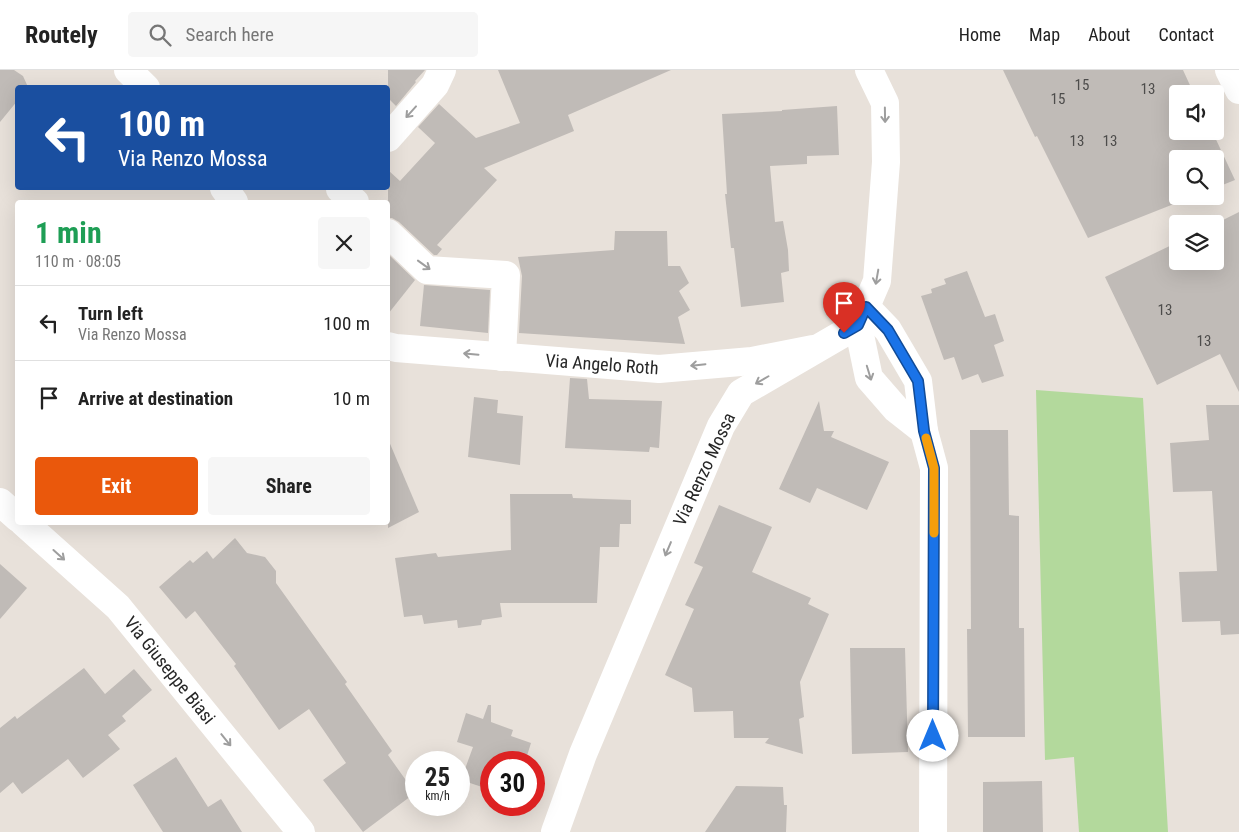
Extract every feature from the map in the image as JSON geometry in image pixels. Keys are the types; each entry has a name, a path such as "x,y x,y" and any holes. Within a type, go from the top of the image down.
{"street":[{"path":"128,70 143,85"},
{"path":"869,70 885,103 886,162 877,281 862,316 869,378 896,409 924,431"},
{"path":"1229,70 1239,90"},
{"path":"390,136 438,78"},
{"path":"341,190 353,200"},
{"path":"390,235 427,270 506,275 502,357"},
{"path":"862,316 888,330 918,381 924,431 934,468 933,832"},
{"name":"Via Renzo Mossa","path":"555,832 582,754 721,426 741,393 815,349 862,316"},
{"name":"Via Angelo Roth","path":"390,346 659,369 752,361 815,349"},
{"path":"0,502 15,515"},
{"name":"Via Giuseppe Biasi","path":"26,525 118,607 301,832"}],"green space":[{"path":"1036,390 1143,398 1168,832 1079,832 1074,757 1045,760"}],"building":[{"path":"0,70 14,70 23,76 27,85 15,85 15,104 0,122"},
{"path":"388,70 425,70 396,106 390,100 390,85 388,85"},
{"path":"498,70 671,70 568,115 574,131 484,168 497,180 437,245 442,249 437,255 434,255 399,222 390,218 388,190 390,190 390,172 400,181 435,143 418,127 439,104 476,138 520,123"},
{"path":"1003,70 1183,70 1190,85 1169,85 1169,140 1216,140 1221,150 1169,150 1169,205 1171,205 1088,238 1037,136 1035,137"},
{"path":"837,106 839,155 807,156 807,164 770,166 775,222 783,221 788,250 789,271 781,273 784,302 741,307 734,248 731,248 725,194 727,194 722,114"},
{"path":"1224,157 1235,180 1224,184"},
{"path":"1239,212 1239,392 1220,354 1157,385 1105,277 1169,246 1169,270 1224,270 1224,220"},
{"path":"615,231 667,231 668,266 680,266 689,283 679,291 690,310 678,317 685,344 519,333 522,276 518,257 614,250"},
{"path":"390,256 415,280 390,311"},
{"path":"967,271 985,317 995,314 1004,341 994,345 1004,376 982,383 978,374 962,380 954,357 944,360 921,296 932,293 931,289 946,284 944,279"},
{"path":"424,285 490,290 488,333 420,326"},
{"path":"570,378 587,379 589,399 662,401 659,448 650,447 649,452 565,448"},
{"path":"474,397 498,400 497,413 523,416 520,465 468,457"},
{"path":"819,401 824,431 834,431 831,437 889,462 867,510 817,488 810,503 779,489"},
{"path":"1206,405 1239,405 1239,634 1221,635 1220,621 1182,622 1179,572 1217,571 1212,491 1173,492 1170,443 1209,440"},
{"path":"970,430 1008,430 1009,515 1019,516 1019,628 1024,628 1025,737 968,737 967,629 971,629"},
{"path":"390,444 419,512 388,528 388,525 390,525"},
{"path":"510,494 572,494 573,498 631,500 631,524 620,524 619,547 600,547 597,603 500,603 502,617 482,620 481,625 458,628 457,620 424,624 422,615 404,617 395,558 436,553 438,557 511,550"},
{"path":"719,505 772,527 752,572 811,598 808,604 829,614 800,682 804,717 799,719 803,754 765,743 769,738 734,738 733,711 694,712 692,688 665,675 694,609 685,605 703,567 694,563"},
{"path":"235,538 247,553 265,557 276,571 276,583 347,682 345,684 392,751 388,755 405,779 405,800 363,832 323,780 346,763 309,709 279,730 234,666 236,664 195,611 186,619 159,587 190,560 193,563 207,551 213,559"},
{"path":"0,564 27,588 0,619"},
{"path":"850,648 905,648 908,752 852,754"},
{"path":"84,668 105,694 134,669 152,690 122,716 126,721 108,735 120,749 83,778 68,759 22,794 13,782 0,793 0,728 15,716 17,719"},
{"path":"488,705 491,705 491,722 513,730 511,736 531,743 528,751 480,751 480,786 470,783 470,755 473,747 457,742 466,713 483,719"},
{"path":"176,757 208,807 221,799 242,832 163,832 133,785"},
{"path":"1042,781 1043,832 983,832 983,782"},
{"path":"736,786 783,787 784,805 787,805 786,832 705,832"}],"slow traffic":[{"path":"926,438 934,468 934,533"}],"route":[{"path":"844,333 858,325 866,307 888,330 918,381 924,431 934,468 933,736"}]}
